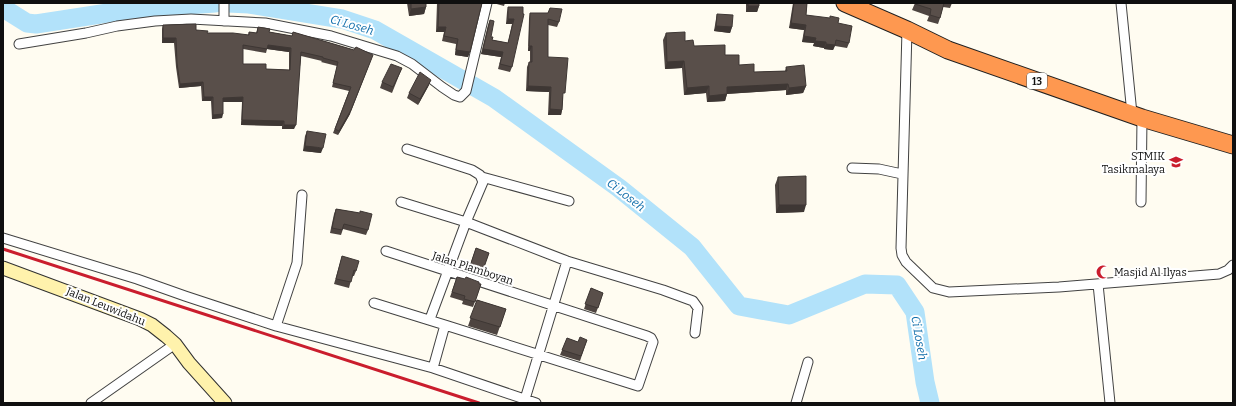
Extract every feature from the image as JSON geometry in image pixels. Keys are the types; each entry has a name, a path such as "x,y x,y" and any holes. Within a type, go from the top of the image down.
{"highway":[{"name":"13","path":"850,4 948,50 1137,116 1233,145"}],"street":[{"path":"224,3 224,21"},
{"path":"19,44 86,33 117,26 155,21 192,19 264,23 331,36 398,56 412,64 436,83 458,97 462,96 466,91 487,3"},
{"path":"1121,3 1137,116 1141,202"},
{"path":"907,30 901,248 902,255 906,262 933,288 949,292 1098,284 1219,274 1228,270 1233,265"},
{"path":"407,149 472,170 482,177 569,201"},
{"path":"852,168 880,169 902,174"},
{"path":"430,319 446,272 483,182 482,177"},
{"path":"276,326 297,263 302,195"},
{"path":"401,202 466,222 567,261 663,290 693,301 698,308 694,332"},
{"path":"3,238 137,279 276,326 433,368 536,403"},
{"name":"Jalan Plamboyan","path":"386,251 446,272 647,336 651,338 653,342 638,386 538,354"},
{"path":"525,399 567,261"},
{"name":"Jalan Leuwidahu","path":"3,268 140,319 160,330 175,344 189,363 225,403"},
{"path":"1098,284 1110,403"},
{"path":"374,302 538,354"},
{"path":"433,368 445,325"},
{"path":"91,403 175,344"},
{"path":"796,403 808,362"}],"building":[{"path":"411,3 426,3 426,7 411,9"},
{"path":"439,3 482,3 470,52 456,50 458,39 444,36 446,27 438,27"},
{"path":"748,3 759,3 759,6 748,6"},
{"path":"794,3 807,3 806,15 839,18 838,23 852,26 849,43 836,40 835,45 826,44 826,42 815,41 816,38 804,36 806,25 791,23"},
{"path":"915,3 944,3 940,18 930,15 931,9"},
{"path":"508,7 523,7 524,14 512,67 500,64 503,52 483,49 490,20 494,21 491,37 493,37 492,40 508,43 514,19 508,19"},
{"path":"550,8 562,9 559,22 548,19 548,57 568,58 562,110 550,109 551,87 528,86 529,62 532,62 532,46 529,46 530,13 548,13"},
{"path":"717,14 733,15 732,27 716,26"},
{"path":"196,24 196,30 208,31 207,33 233,33 249,35 249,32 257,33 258,27 270,29 269,32 292,36 293,32 354,50 356,47 373,55 351,110 339,131 335,129 351,87 333,83 338,62 301,52 296,125 284,125 284,121 242,120 243,97 223,98 223,114 213,115 213,97 204,97 203,82 180,84 176,38 163,38 163,25","holes":["243,45 267,49 268,45 291,48 290,70 266,69 266,64 243,64"]},
{"path":"685,32 685,41 693,40 694,46 725,45 725,55 739,55 739,65 754,64 754,72 787,71 786,67 804,65 806,86 789,88 788,84 727,87 727,94 709,96 709,86 687,88 684,61 667,62 666,33"},
{"path":"391,64 402,68 393,87 382,82"},
{"path":"420,72 431,80 420,99 409,93"},
{"path":"307,131 326,134 323,148 305,146"},
{"path":"806,176 806,205 779,205 778,177"},
{"path":"336,209 360,213 360,211 372,214 368,230 344,224 342,230 332,228"},
{"path":"476,248 489,253 483,270 470,266"},
{"path":"342,256 359,261 356,271 354,270 351,282 336,279"},
{"path":"457,277 465,279 466,277 481,284 475,302 464,299 465,296 452,292"},
{"path":"591,288 603,293 598,308 585,304"},
{"path":"477,300 506,309 500,327 470,318"},
{"path":"580,337 587,340 581,356 562,350 567,338 578,342"}],"waterway":[{"name":"Ci Loseh","path":"3,8 27,23 36,24 133,9 215,3"},
{"name":"Ci Loseh","path":"228,3 249,4 342,19 375,30 494,98 619,188 692,247 739,306 789,315 865,284 897,285 915,312 925,382 930,403"}],"railway":[{"path":"3,249 479,403"}],"place":[{"name":"STMIK Tasikmalaya","path":"1176,162"},
{"name":"Masjid Al Ilyas","path":"1103,272"}]}
